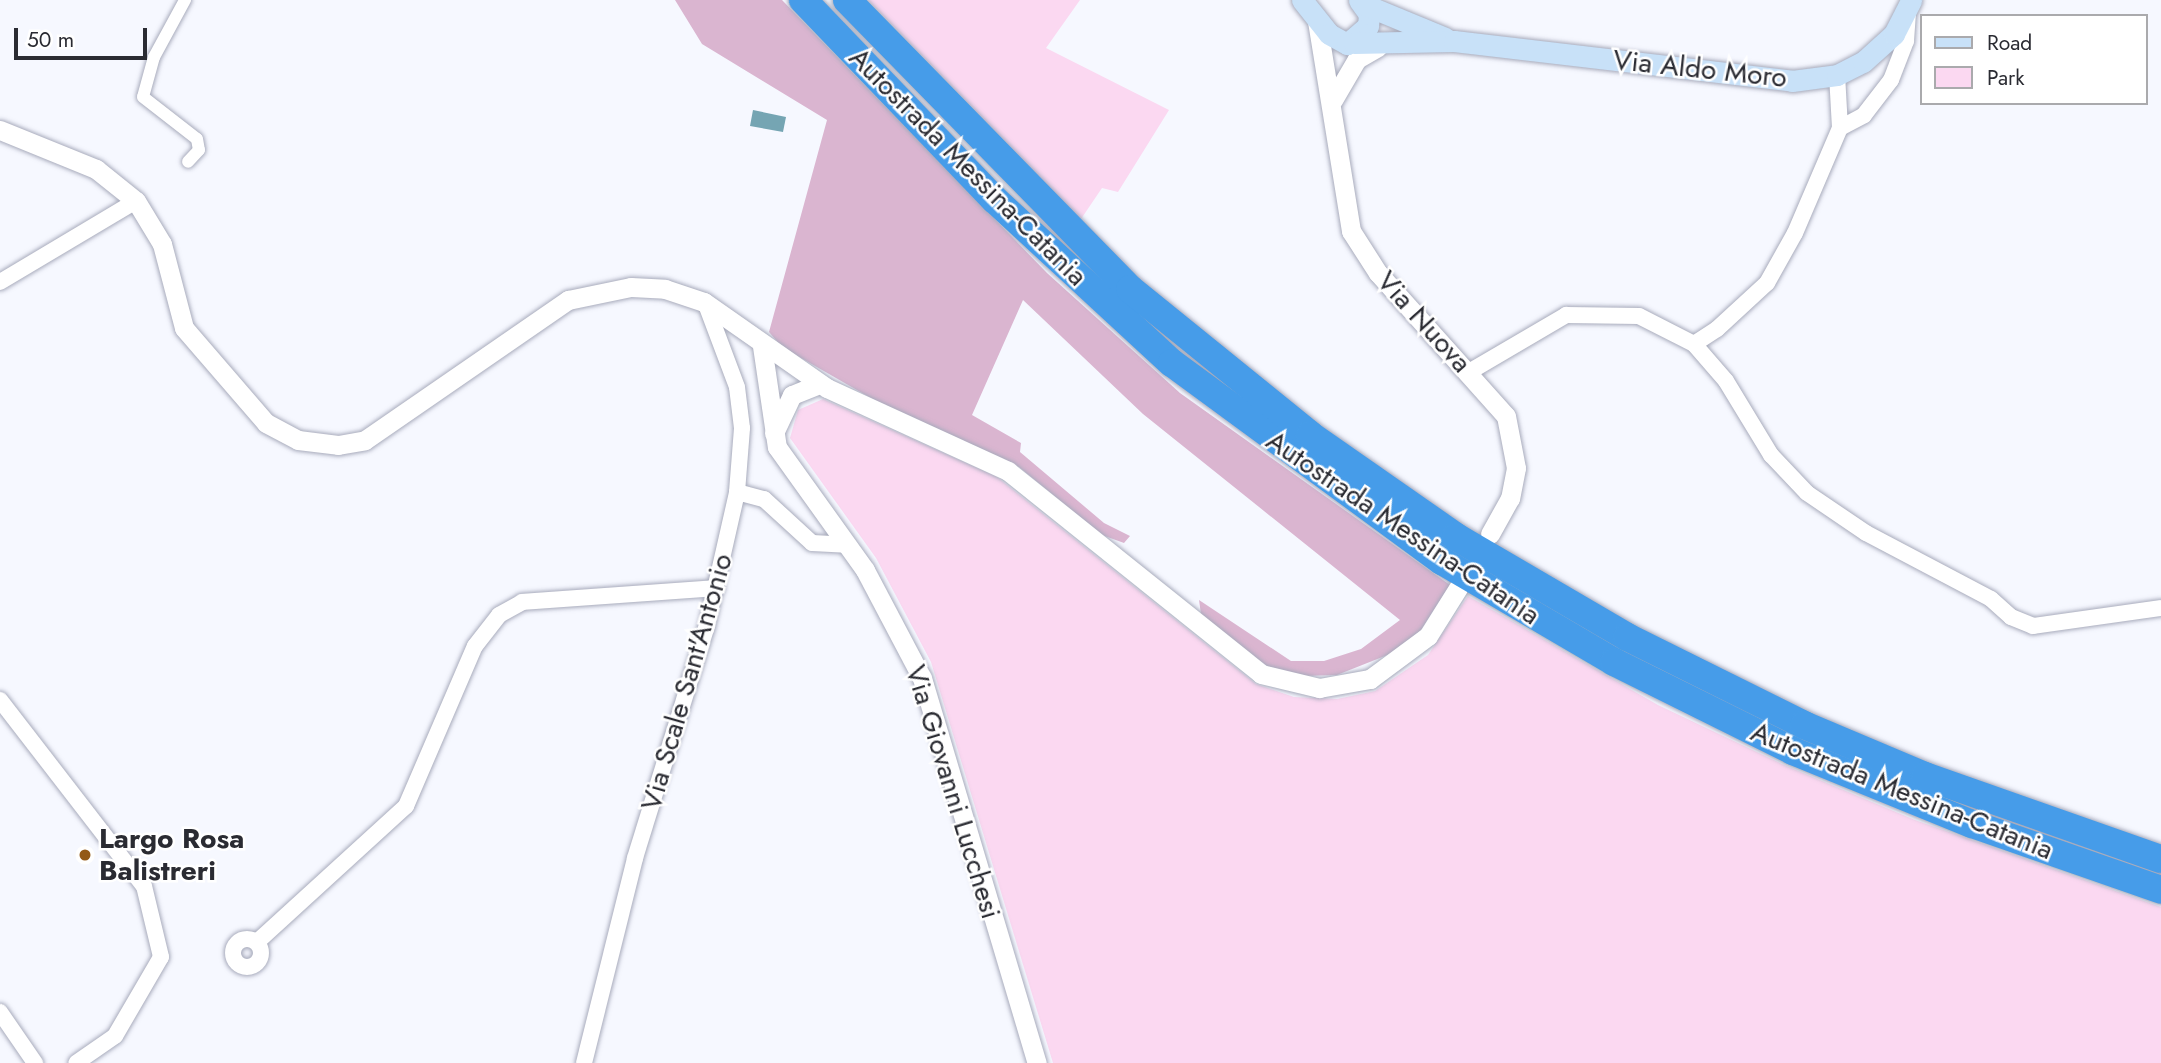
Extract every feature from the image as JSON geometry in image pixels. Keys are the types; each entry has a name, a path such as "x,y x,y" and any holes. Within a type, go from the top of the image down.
{"highway":[{"name":"Autostrada Messina-Catania","path":"803,0 994,199 1172,363 1442,561 1624,667 1793,751 1972,824 2161,890"},
{"name":"Autostrada Messina-Catania","path":"847,0 1130,289 1310,435 1456,537 1627,637 1804,725 1926,776 2161,859"}],"main road":[{"path":"1303,0 1317,22 1336,40 1355,51 1454,41"},
{"path":"1355,51 1368,26 1361,2"},
{"path":"1361,2 1454,41"},
{"name":"Via Aldo Moro","path":"1454,41 1792,80 1837,75 1878,51 1910,5"}],"street":[{"path":"185,0 154,57 143,97 197,139 199,150 188,162"},
{"path":"1840,128 1864,115 1891,80 1906,41 1910,5"},
{"name":"Via Nuova","path":"1317,22 1332,101 1351,231 1378,273 1506,415 1513,438 1516,468 1510,498 1490,534"},
{"path":"1332,101 1355,51"},
{"path":"1695,344 1767,283 1840,128 1837,75"},
{"path":"0,130 96,169 138,204 162,244 184,328 266,423 314,443 365,440 568,300 631,287 665,289 704,302 762,346 819,384 1007,471 1230,654 1280,681 1319,688 1370,679 1400,663 1428,636 1458,588"},
{"path":"0,282 138,204"},
{"name":"Via Scale Sant'Antonio","path":"584,1063 614,933 716,588 737,492 742,428 724,339 704,302"},
{"path":"1469,372 1566,315 1639,316 1695,344 1726,381 1771,456 1807,493 1866,533 1982,593 2011,617 2033,626 2161,608"},
{"path":"724,339 728,318"},
{"name":"Via Giovanni Lucchesi","path":"762,346 774,434 794,477 846,545 926,689 1037,1063"},
{"path":"774,434 792,395 819,384"},
{"path":"737,492 764,499 812,543 846,545"},
{"path":"257,942 406,806 475,646 499,615 523,602 716,588"},
{"path":"0,701 144,886 161,957 115,1036 84,1061"},
{"path":"0,1012 36,1063"}],"green space":[{"path":"868,0 1080,0 1046,48 1169,110 1118,192 1102,188 1081,219"},
{"path":"823,399 997,477 1256,684 1294,697 1337,699 1375,691 1428,655 1468,596 1658,705 1784,765 1915,820 2161,907 2161,1063 1053,1063 931,662 876,558 790,438 798,410"}],"shaded area":[{"path":"675,0 782,0 1047,273 1180,393 1450,585 1421,630 1395,652 1337,675 1302,676 1267,666 1237,645 1201,614 1199,600 1291,661 1324,661 1361,649 1400,620 1143,414 1023,300 972,415 1021,443 1020,452 1104,523 1130,536 1124,543 1102,535 1019,467 883,405 782,347 769,332 827,120 702,44"}],"water":[{"path":"753,110 786,117 783,132 750,126"}],"place":[{"name":"Largo Rosa Balistreri","path":"85,855"}]}
